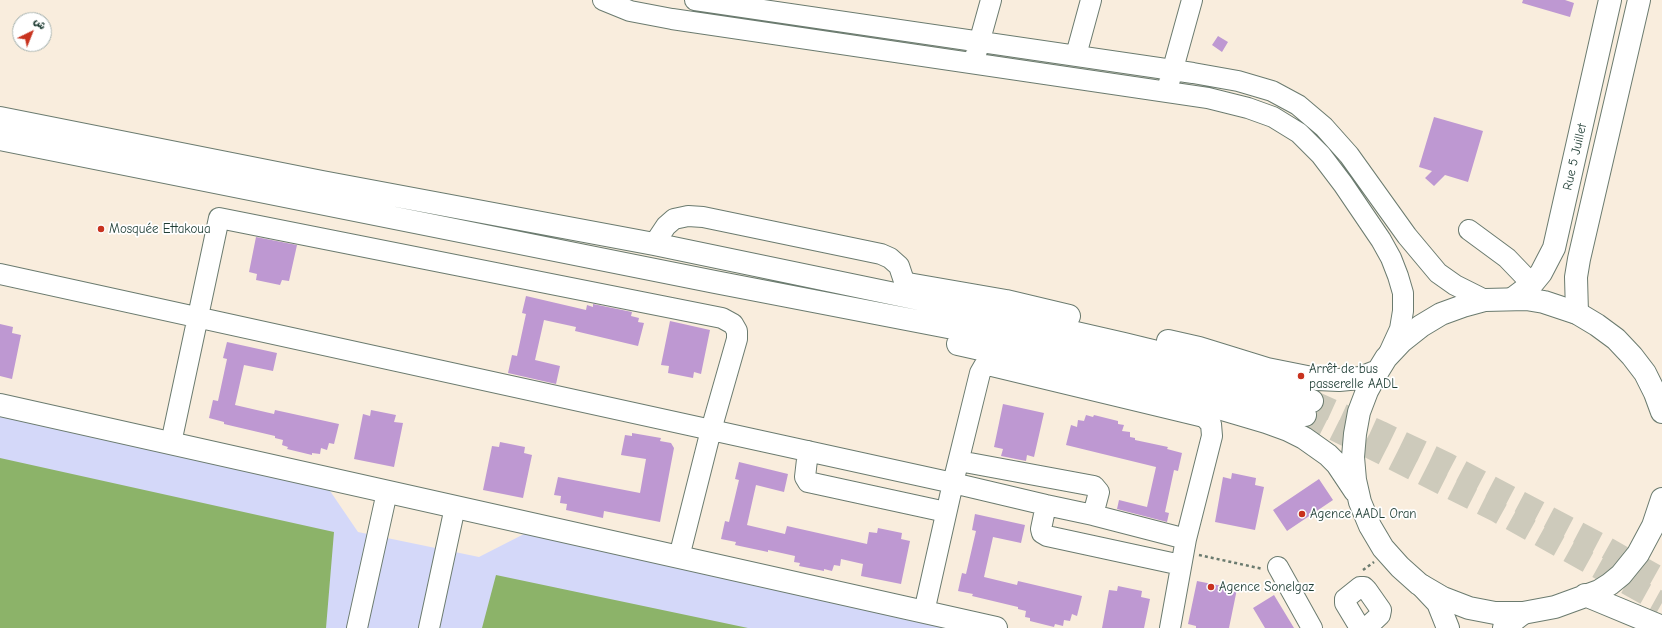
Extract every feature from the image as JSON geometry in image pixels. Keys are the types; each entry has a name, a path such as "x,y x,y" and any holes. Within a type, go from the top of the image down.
{"main road":[{"name":"Rue 5 Juillet","path":"1512,299 1532,284 1548,261 1558,235 1610,0"},
{"name":"Rue 5 Juillet","path":"1577,313 1576,278 1579,259 1639,0"},
{"path":"0,118 330,184 654,244 806,277 1015,319 1124,344 1243,377 1308,408 1124,363 1010,338 716,282 0,139"},
{"path":"806,277 849,277 905,284 1006,301 1199,348 1267,369 1317,380 1360,378 1382,365"},
{"path":"716,282 745,295 773,304 1081,371 1149,388 1266,422 1304,438 1328,455 1350,482 1370,526 1386,552 1438,603 1448,628"},
{"path":"1360,502 1354,472 1354,434 1359,412 1367,391 1382,365 1402,341 1421,326 1441,314 1463,306 1485,300 1526,299 1544,302 1577,313 1616,339 1654,381 1655,393 1662,412"},
{"path":"0,405 996,628"},
{"path":"1419,584 1443,598 1469,608 1495,613 1523,613 1555,607 1599,591 1621,575 1657,533 1662,499"},
{"path":"1585,595 1662,627"},
{"path":"1504,628 1523,613"}],"street":[{"path":"603,0 630,11 672,20 1208,98 1248,108 1273,117 1299,134 1321,155 1344,184 1381,240 1398,276 1403,293 1403,311 1400,329 1382,365"},
{"path":"695,0 1172,69 1238,81 1272,91 1298,105 1324,127 1349,155 1408,236 1438,273 1454,285 1485,300"},
{"path":"975,64 979,41 991,0"},
{"path":"1076,55 1091,0"},
{"path":"1167,92 1172,69 1192,0"},
{"path":"654,244 666,226 674,219 688,216 703,218 882,254 890,258 899,266 905,284"},
{"path":"172,443 219,218 722,318 730,321 736,327 737,339 711,430 679,557"},
{"path":"1469,230 1507,258 1532,284"},
{"path":"0,274 1093,515 1183,552"},
{"path":"924,612 946,512 980,374 984,366 992,366 1204,417 1211,424 1212,436 1183,552 1170,628"},
{"path":"808,451 805,477 808,482 946,512"},
{"path":"959,461 1094,486 1099,492 1093,515"},
{"path":"357,628 387,492"},
{"path":"1046,505 1041,529 1042,533 1047,536 1183,552"},
{"path":"429,628 455,507"},
{"path":"1278,567 1312,628"},
{"path":"1360,628 1344,599 1360,587 1364,587 1381,610 1380,615 1366,628"}],"path":[{"path":"1183,552 1272,571 1278,567"},
{"path":"1364,587 1362,571 1386,552"}],"shaded area":[{"path":"0,414 328,488 358,532 479,557 526,533 943,628 0,628"}],"green space":[{"path":"0,458 334,532 326,628 0,628"},
{"path":"496,575 748,628 482,628"}],"building":[{"path":"1523,0 1565,0 1574,3 1570,17 1522,3"},
{"path":"1218,36 1228,42 1222,52 1212,45"},
{"path":"1434,117 1483,131 1468,182 1445,175 1434,186 1425,178 1432,171 1419,167"},
{"path":"256,237 297,245 289,281 282,280 280,285 256,280 257,274 249,272"},
{"path":"526,296 586,310 587,305 593,307 593,304 632,312 631,316 639,318 638,322 644,323 638,346 575,331 576,327 544,320 535,360 560,366 556,384 508,373 512,355 517,356 526,314 522,313"},
{"path":"670,321 710,330 701,374 694,372 693,378 668,373 669,366 661,365"},
{"path":"0,324 13,327 12,333 21,335 12,379 0,376"},
{"path":"227,342 277,353 273,371 244,365 235,405 274,414 275,410 339,424 334,444 329,443 327,450 321,448 320,454 312,453 312,455 287,449 288,447 282,445 283,440 275,438 275,436 224,424 224,422 209,418 213,400 218,401 227,359 223,358"},
{"path":"1003,404 1044,413 1034,457 1027,455 1026,461 1001,456 1003,449 994,447"},
{"path":"371,410 396,415 394,422 403,423 394,467 354,459 363,414 370,416"},
{"path":"1086,415 1093,417 1094,415 1118,421 1118,424 1124,425 1122,431 1130,432 1130,437 1135,438 1135,440 1168,447 1167,449 1182,453 1178,471 1174,470 1165,512 1169,513 1167,522 1117,509 1119,500 1147,507 1156,467 1066,445 1071,425 1077,427 1078,420 1084,421"},
{"path":"632,433 661,438 660,441 671,443 674,448 660,522 604,511 603,518 566,510 567,504 560,503 561,496 554,495 558,477 640,493 646,459 621,455 625,435 632,436"},
{"path":"500,442 525,447 524,453 532,455 523,498 483,490 492,446 499,447"},
{"path":"739,462 788,474 784,492 756,485 747,525 785,534 787,526 867,544 869,532 877,533 878,528 902,533 901,539 910,541 901,584 861,576 863,564 841,559 840,566 834,565 832,571 824,569 824,571 799,566 800,563 794,562 795,556 735,545 736,542 721,539 725,521 729,522 739,480 735,479"},
{"path":"1232,473 1256,478 1255,485 1264,487 1255,530 1215,522 1223,477 1231,479"},
{"path":"1319,479 1333,500 1287,531 1273,510"},
{"path":"975,514 1025,525 1021,543 993,537 984,577 1017,585 1018,581 1082,596 1077,616 1072,614 1070,621 1064,620 1063,626 1055,624 1054,627 1030,621 1030,618 1025,617 1026,611 1018,609 1018,607 972,596 973,594 958,591 962,573 966,574 976,531 972,530"},
{"path":"1197,581 1237,589 1229,628 1196,628 1196,626 1188,624"},
{"path":"1118,586 1142,591 1141,597 1150,599 1144,628 1102,628 1109,590 1117,591"},
{"path":"1274,595 1294,628 1265,628 1253,608"}],"tunnel":[{"path":"1312,401 1448,464 1598,543 1662,579"},
{"path":"1305,415 1496,511 1662,603"}],"place":[{"name":"Mosquée Ettakoua","path":"101,229"},
{"name":"Arrêt de bus passerelle AADL","path":"1301,376"},
{"name":"Agence AADL Oran","path":"1302,514"},
{"name":"Agence Sonelgaz","path":"1211,587"}]}
